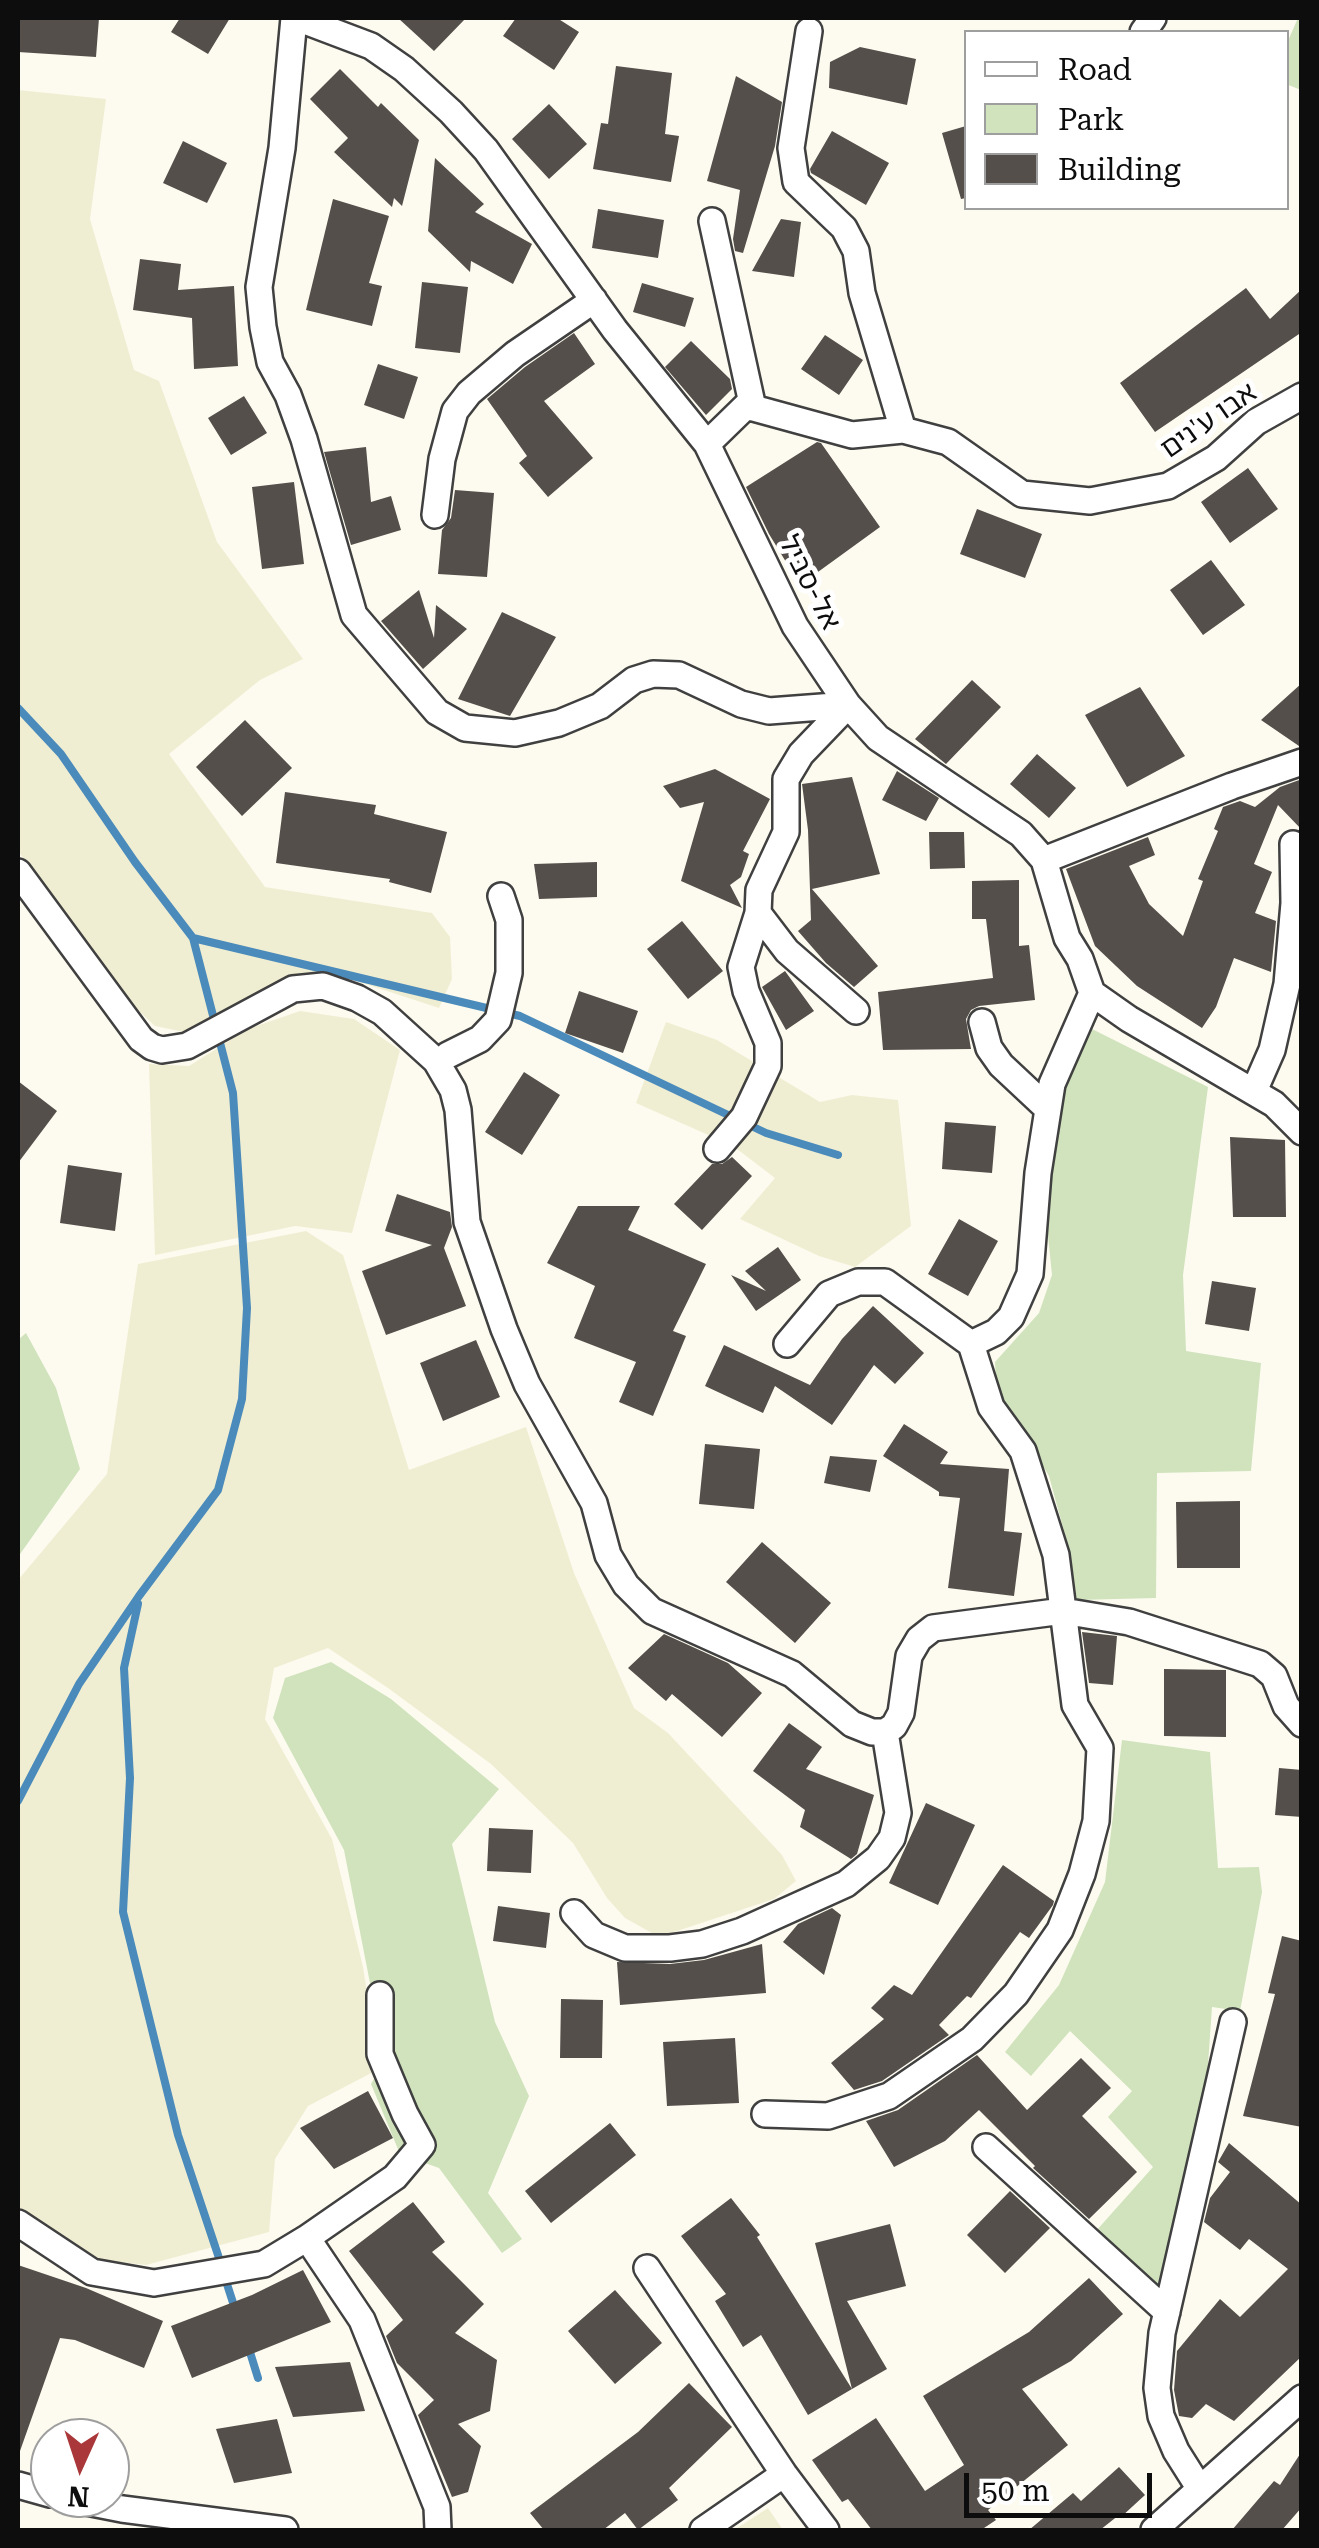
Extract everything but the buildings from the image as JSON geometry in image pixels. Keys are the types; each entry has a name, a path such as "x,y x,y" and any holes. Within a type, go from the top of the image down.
{"street":[{"name":"אל-סביל","path":"296,18 371,46 440,101 486,150 594,300 707,444 794,626 848,705 878,738 1021,834 1044,860 1067,938 1080,959 1092,993"},
{"path":"296,18 282,148 259,287 262,326 270,362 288,395 304,439 354,615 366,630 436,712 465,728 515,733 559,724 600,706 634,680 653,674 679,675 742,704 769,711 848,705"},
{"path":"363,18 359,28 371,46"},
{"path":"809,31 791,148 796,182 844,228 856,251 862,294 903,430"},
{"path":"707,444 746,406 753,408 712,221"},
{"path":"435,515 442,460 455,411 469,393 515,354 594,300"},
{"name":"אבו ע'נים","path":"753,408 852,435 903,430 948,442 1022,494 1090,501 1168,486 1216,458 1256,422 1302,396"},
{"path":"717,1149 744,1117 768,1066 765,1031 741,966 758,914 763,878 786,832 786,779 802,754 848,705"},
{"path":"1044,860 1302,762"},
{"path":"1254,1091 1272,1050 1288,984 1294,904 1293,844"},
{"path":"18,872 152,1048 187,1046 292,989 323,986 357,998 407,1032 436,1062 458,1110 468,1222 499,1314 527,1384 594,1504 608,1555 626,1585 652,1611 792,1674 852,1724 872,1732 886,1732 894,1726 901,1714 909,1656 919,1638 934,1628 1063,1611 1130,1622 1260,1664 1274,1676 1286,1706 1302,1724"},
{"path":"448,1056 480,1039 498,1020 509,973 509,920 501,896"},
{"path":"758,914 787,951 856,1011"},
{"path":"971,1344 996,1332 1010,1317 1030,1274 1038,1172 1052,1084 1092,993 1274,1104 1302,1132"},
{"path":"982,1022 989,1048 1001,1065 1048,1110"},
{"path":"765,2114 828,2116 889,2096 972,2039 1016,1994 1060,1930 1082,1874 1096,1821 1100,1748 1076,1705 1056,1555 1023,1450 991,1407 971,1344 885,1282 858,1282 828,1294 787,1344"},
{"path":"574,1914 594,1935 625,1948 670,1948 702,1944 742,1931 846,1884 878,1858 892,1838 898,1813 886,1732"},
{"path":"18,2224 92,2272 154,2283 264,2264 307,2238 395,2178 422,2144 404,2114 380,2054 380,1995"},
{"path":"1200,2489 1176,2451 1161,2416 1157,2388 1167,2312 1233,2022"},
{"path":"986,2147 1167,2312"},
{"path":"307,2238 362,2320 437,2508 438,2530"},
{"path":"646,2268 826,2530"},
{"path":"1154,2530 1302,2398"},
{"path":"703,2530 784,2474"},
{"path":"130,2510 205,2525 284,2530"}],"shaded area":[{"path":"18,90 106,99 90,219 134,370 159,381 217,542 303,659 260,680 169,754 265,887 432,913 450,937 452,979 439,1008 329,972 299,973 184,1032 155,1026 123,996 18,851"},
{"path":"300,1011 354,1019 400,1050 352,1233 295,1226 155,1255 149,1064 189,1066 248,1029"},
{"path":"666,1022 717,1040 820,1102 852,1095 898,1100 911,1226 855,1267 819,1256 740,1219 775,1178 733,1146 636,1103"},
{"path":"306,1231 343,1255 409,1470 526,1427 574,1573 634,1708 668,1733 782,1855 796,1881 774,1899 659,1937 625,1918 607,1898 573,1843 491,1764 388,1688 328,1648 274,1668 265,1719 332,1839 363,1967 379,2069 308,2106 275,2159 269,2232 146,2265 93,2259 18,2207 18,1580 107,1474 138,1264"},
{"path":"768,2508 783,2530 734,2530"}],"green space":[{"path":"1298,18 1302,18 1301,90 1289,85 1289,38"},
{"path":"1092,1029 1208,1087 1183,1275 1186,1351 1261,1363 1251,1471 1157,1473 1156,1598 1077,1600 1070,1553 1049,1476 1030,1444 997,1404 995,1362 1039,1313 1052,1275 1046,1216 1052,1067"},
{"path":"26,1333 56,1388 80,1469 18,1557 18,1340"},
{"path":"331,1662 391,1699 499,1789 452,1844 495,2022 529,2096 488,2193 522,2239 502,2253 439,2168 400,2154 371,2084 385,2060 344,1850 273,1718 285,1678"},
{"path":"1122,1740 1210,1752 1218,1868 1259,1867 1262,1892 1240,2011 1212,2007 1196,2156 1161,2291 1096,2231 1153,2167 1108,2117 1132,2091 1070,2031 1031,2076 1005,2052 1059,1985 1105,1882"}],"waterway":[{"path":"18,708 61,754 193,938 233,1093 247,1308 242,1399 218,1490 79,1684 18,1801"},
{"path":"193,938 520,1016 766,1133 838,1155"},
{"path":"138,1604 124,1668 130,1778 123,1912 178,2135 221,2264"},
{"path":"225,2278 236,2312"},
{"path":"249,2349 258,2378"}]}
